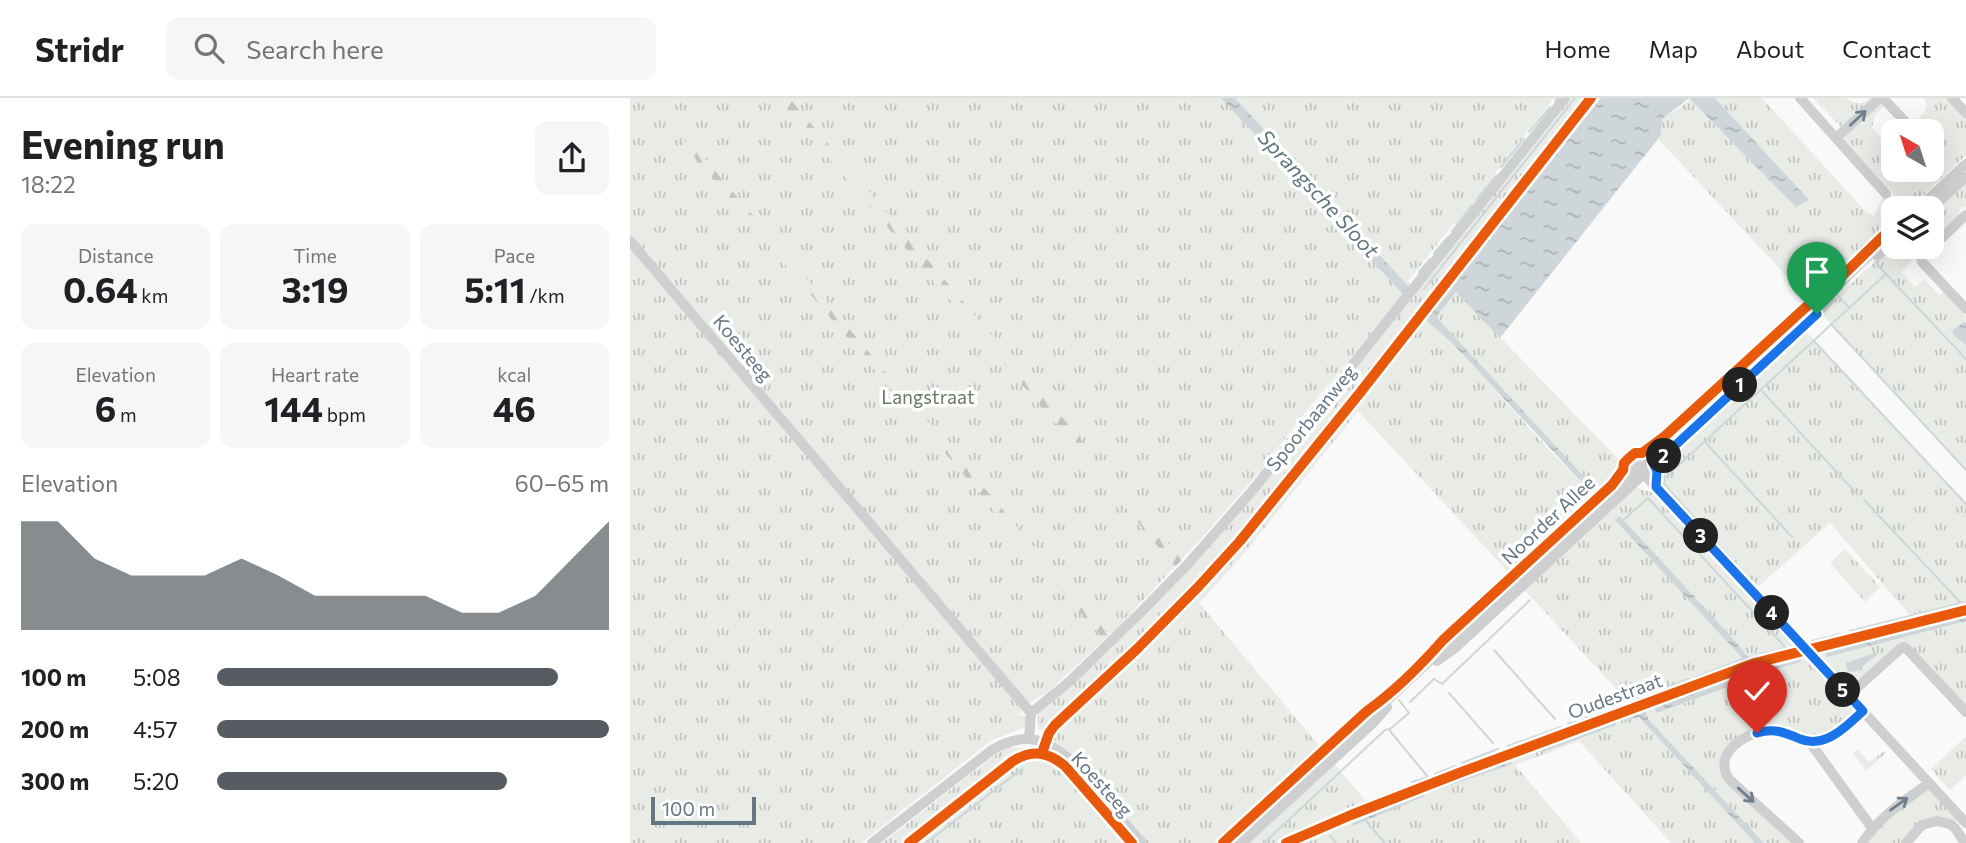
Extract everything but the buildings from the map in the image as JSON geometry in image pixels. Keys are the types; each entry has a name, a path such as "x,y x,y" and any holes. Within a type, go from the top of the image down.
{"street":[{"name":"Spoorbaanweg","path":"1031,713 1070,681 1142,611 1188,564 1252,491 1565,98"},
{"path":"1800,98 1886,194"},
{"path":"1836,138 1881,98 1902,119"},
{"path":"1952,98 1966,113"},
{"path":"1932,196 1966,164"},
{"path":"1944,197 1966,177"},
{"path":"1944,236 1966,215"},
{"name":"Koesteeg","path":"630,241 1031,713"},
{"name":"Noorder Allee","path":"1242,843 1881,244"},
{"name":"Noorder Allee","path":"1641,470 1817,314 1881,253"},
{"path":"1921,259 1966,309"},
{"path":"1629,458 1929,783 1962,824 1965,843"},
{"name":"Noorder Allee","path":"1229,843 1367,716 1498,602"},
{"path":"1849,695 1904,647 1966,712"},
{"path":"1799,843 1730,780 1725,772 1724,760 1736,744 1764,731 1786,732 1809,741 1823,740 1833,736 1863,711"},
{"path":"1029,739 1031,713"},
{"path":"872,843 992,750 1014,740 1029,739 1046,742 1068,758 1142,843"},
{"path":"1809,741 1872,828"},
{"path":"1862,843 1872,828 1890,811 1929,783"},
{"path":"1906,843 1922,825 1929,822 1962,824"}],"green space":[{"name":"Langstraat","path":"630,98 1554,98 1485,186 1488,190 1459,228 1454,223 1408,281 1411,285 1303,415 1262,469 1119,626 1048,692 1029,703 1018,715 1028,716 1026,727 992,740 861,843 630,843"},
{"path":"777,98 789,98 1056,410 1182,560 1175,567 1049,416"},
{"path":"1568,98 1586,98 1267,501 1168,614 1061,714 1048,734 1038,729 1038,709 1093,664 1328,401"},
{"path":"1592,98 1601,98 1435,308 1427,322 1451,342 1589,490 1592,485 1438,319 1437,316 1456,292 1623,464 1621,469 1611,484 1511,575 1358,411 1242,556 1199,603 1322,749 1220,843 1147,843 1066,750 1050,738 1053,731 1139,651 1235,549 1329,434"},
{"path":"1690,98 1809,200 1715,98 1762,98 1867,213 1874,216 1881,202 1881,236 1810,301 1658,139 1662,119"},
{"path":"1813,98 1843,98 1859,103 1877,98 1843,129"},
{"path":"1923,98 1947,98 1966,117 1966,155 1944,176 1944,119 1918,119 1927,104"},
{"path":"1883,101 1886,105 1875,115 1872,128 1881,137 1881,180 1843,141 1845,134"},
{"path":"688,139 1109,635 1104,640 683,144"},
{"path":"1966,180 1966,207 1961,208 1958,218 1944,231 1944,200"},
{"path":"1882,182 1937,182 1923,196 1892,196 1894,194"},
{"path":"1881,258 1910,259 1912,261 1901,272 1915,287 1924,279 1939,295 1943,292 1966,317 1961,342 1966,345 1966,469 1821,313"},
{"path":"1804,329 1966,504 1966,603 1910,615 1830,523 1759,586 1752,584 1659,485 1658,464"},
{"path":"1633,487 1651,492 1793,645 1792,651 1749,662 1750,659 1742,649 1620,516 1748,662 1631,705 1522,587"},
{"path":"1845,549 1880,587 1865,602 1830,563"},
{"path":"1966,612 1966,707 1908,645 1854,686 1848,686 1816,651"},
{"path":"1799,655 1807,658 1856,712 1841,727 1819,738 1755,731 1721,766 1796,843 1764,843 1649,720 1647,713 1629,720 1639,717 1755,843 1671,843 1579,741 1515,765 1581,843 1294,843 1532,748 1705,684","holes":["1801,659 1801,662 1771,670 1658,713 1654,708 1726,680"]},
{"path":"1966,736 1966,775 1950,790 1931,769"},
{"path":"1009,747 1046,749 1023,751 1007,760 900,843 882,843 999,752"},
{"path":"1858,749 1869,762 1884,751 1886,753 1866,771 1853,753"},
{"path":"1038,754 1057,762 1066,770 1129,843 911,843 1018,760"},
{"path":"1333,762 1369,805 1281,843 1245,843"},
{"path":"1053,773 1086,815 1079,821 1046,779"},
{"path":"1929,789 1957,819 1956,822 1941,818 1904,843 1865,843 1877,827 1921,792"}],"water":[{"name":"Sprangsche Sloot","path":"1221,98 1235,98 1409,287 1403,294"},
{"path":"1601,98 1689,98 1662,119 1658,139 1500,338 1456,292 1437,316 1592,485 1589,490 1451,342 1426,320"},
{"path":"1689,98 1715,98 1809,200 1796,207"},
{"path":"1964,322 1966,345 1954,336 1952,331"},
{"path":"1620,516 1750,659 1745,661 1615,520"},
{"path":"1966,616 1966,621 1827,657 1825,651"},
{"path":"1877,652 1878,654 1856,671 1847,670 1846,663"},
{"path":"1801,659 1801,662 1771,670 1657,713 1654,708 1727,680"},
{"path":"1645,710 1649,720 1764,843 1755,843 1639,717 1624,722 1623,719"},
{"path":"1615,722 1616,725 1543,752 1542,749"},
{"path":"1511,760 1512,764 1433,791 1433,789"},
{"path":"1405,785 1283,839 1297,830"},
{"path":"1424,793 1425,796 1353,826 1352,824 1391,805"}],"waterway":[{"path":"1555,102 1557,98"},
{"path":"1424,289 1575,98"},
{"path":"1529,132 1550,107"},
{"path":"1501,167 1524,139"},
{"path":"1477,199 1496,175"},
{"path":"1452,231 1472,205"},
{"path":"1434,253 1448,237"},
{"path":"1419,272 1430,259"},
{"path":"1875,262 1885,273"},
{"path":"1752,582 1664,484 1665,478 1886,274 1966,359"},
{"path":"1838,296 1849,307"},
{"path":"1831,324 1966,470"},
{"path":"1814,341 1966,504"},
{"path":"1761,390 1856,493"},
{"path":"1705,442 1792,537"},
{"path":"1622,521 1648,498 1786,648 1757,655"},
{"path":"1864,500 1961,603"},
{"path":"1410,702 1434,679 1442,684 1530,600"},
{"path":"1850,631 1965,602"},
{"path":"1812,641 1840,634"},
{"path":"1494,650 1555,719"},
{"path":"1696,677 1746,658 1747,660"},
{"path":"1636,699 1689,679"},
{"path":"1449,693 1493,743"},
{"path":"1399,700 1409,713 1390,731 1428,777 1412,782"},
{"path":"1568,724 1621,705"},
{"path":"1508,746 1561,727"},
{"path":"1264,843 1385,730 1390,729"},
{"path":"1462,763 1498,749"},
{"path":"1435,774 1455,766"},
{"path":"926,843 1023,768"},
{"path":"1365,820 1385,843"},
{"path":"1330,836 1336,843"}],"cycle path":[{"path":"1042,753 1055,725 1137,649 1240,541 1591,98"},
{"path":"1223,843 1398,686 1443,640 1612,485 1629,458 1635,453 1642,453 1665,436 1881,238"},
{"name":"Oudestraat","path":"1286,843 1459,773 1755,663 1966,610"},
{"path":"909,843 1013,761 1034,754 1046,755 1065,766 1132,843"}],"route":[{"path":"1757,733 1779,730 1800,739 1817,741 1839,732 1863,711 1656,487 1657,469 1654,465 1817,314"}]}
